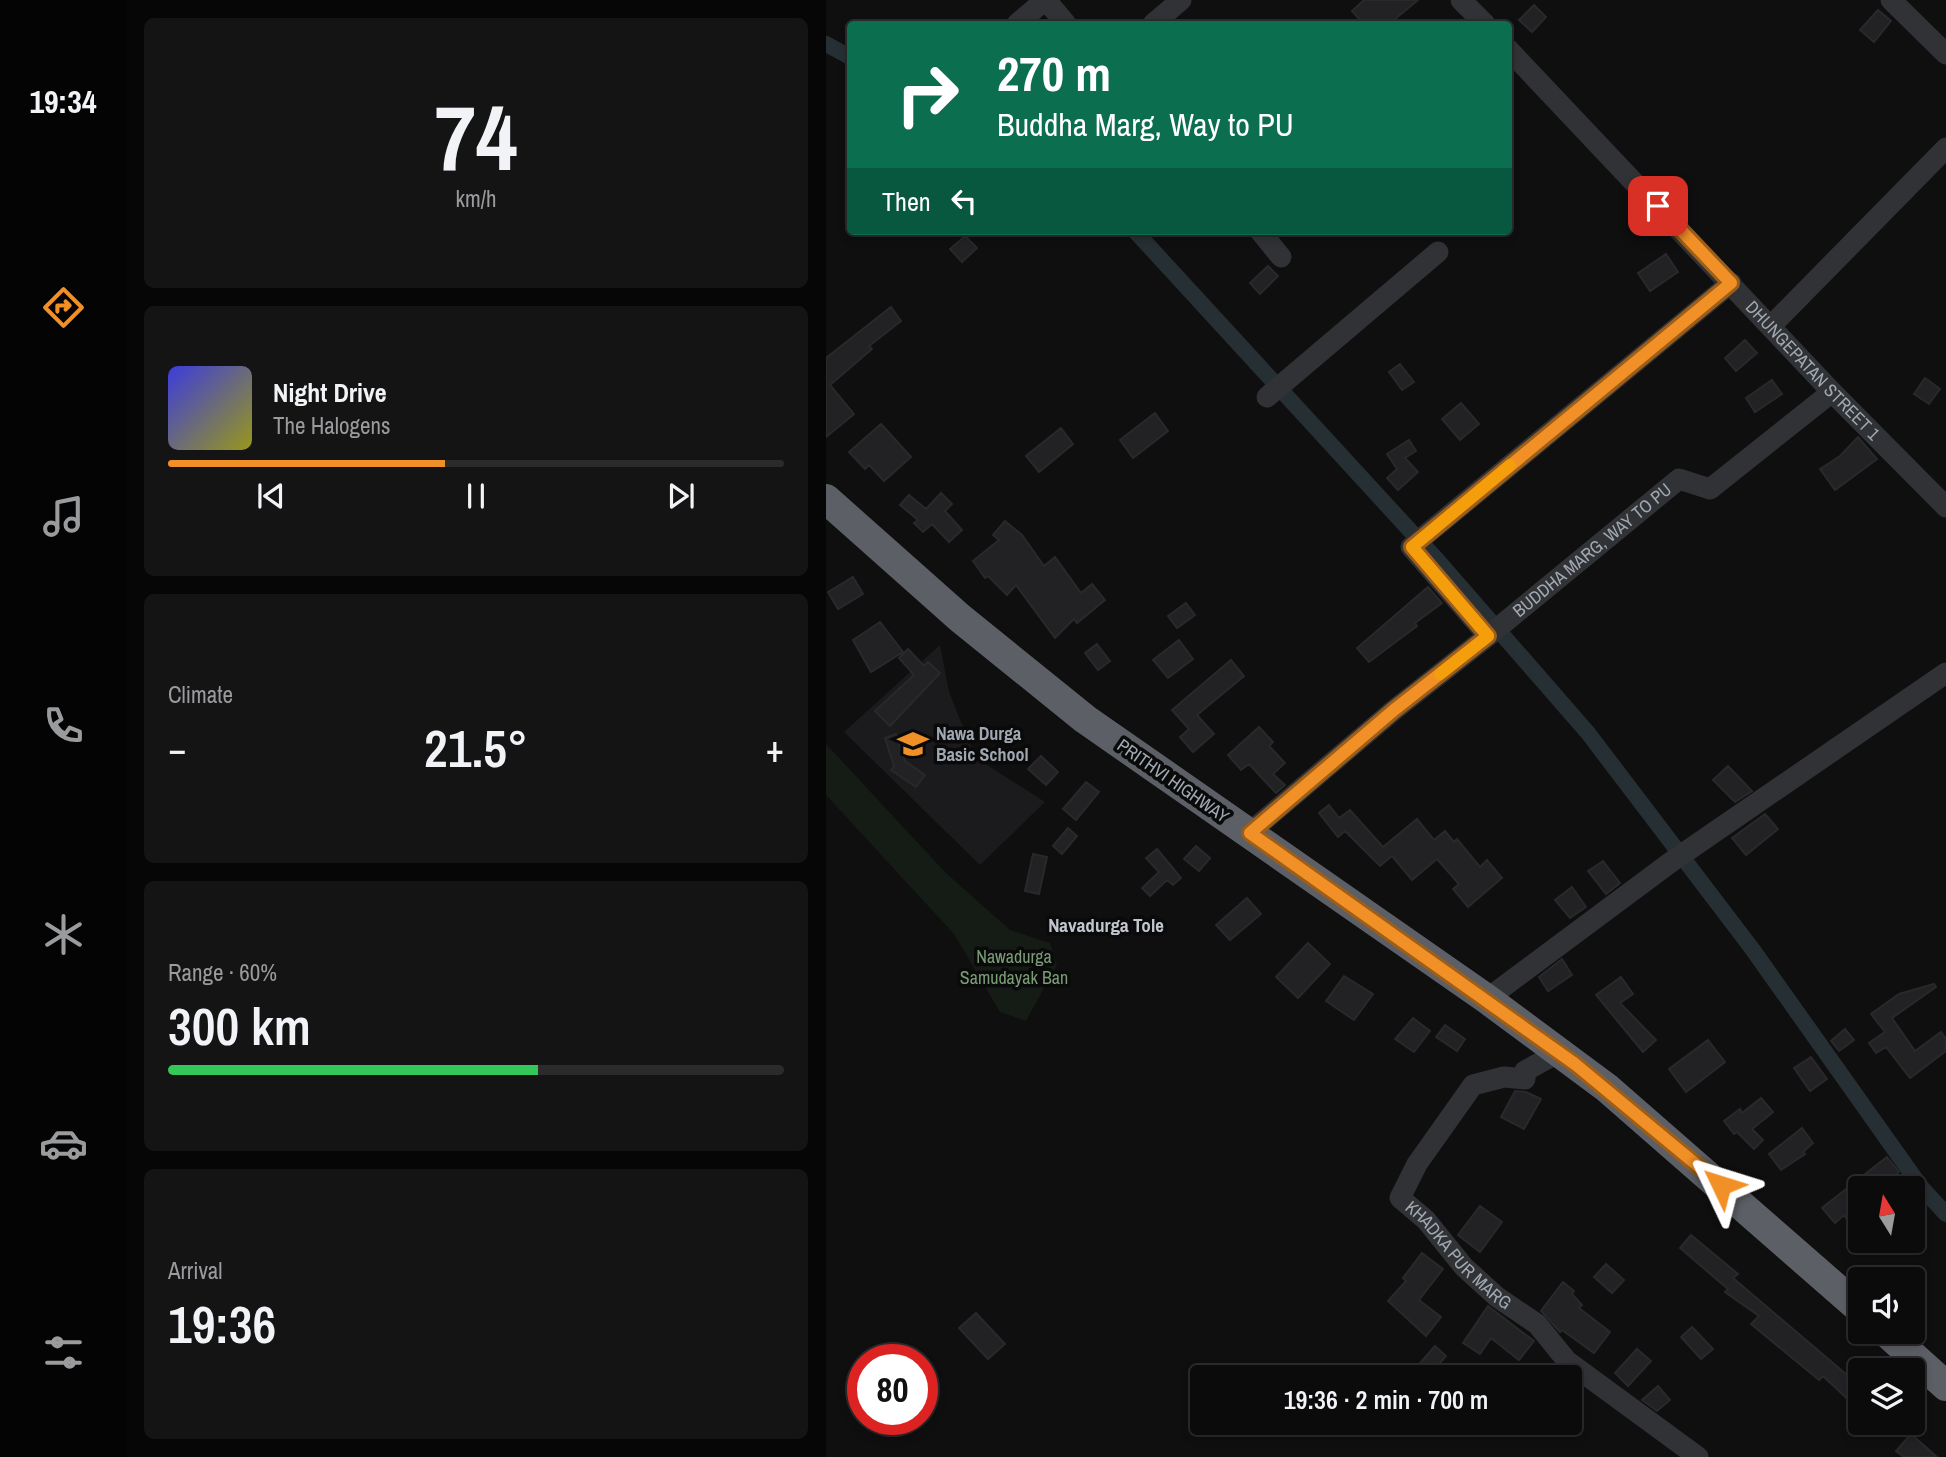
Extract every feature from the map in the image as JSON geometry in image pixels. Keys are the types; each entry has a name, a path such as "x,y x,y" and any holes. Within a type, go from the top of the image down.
{"highway":[{"name":"PRITHVI HIGHWAY","path":"826,499 1027,673 1085,719 1559,1052 1702,1169 1848,1298"},
{"path":"1899,1344 1946,1386"}],"street":[{"path":"1021,21 1046,0 1064,21"},
{"path":"1156,21 1181,0"},
{"path":"1461,0 1482,21"},
{"path":"1891,0 1946,54"},
{"name":"DHUNGEPATAN STREET 1","path":"1512,53 1832,393 1946,507"},
{"path":"1771,326 1946,148"},
{"path":"1263,235 1281,257"},
{"path":"1267,397 1438,252"},
{"path":"1488,636 1412,547 1731,283"},
{"name":"BUDDHA MARG, WAY TO PU","path":"1250,833 1394,710 1679,479 1710,489 1832,393"},
{"path":"1487,999 1671,862 1946,673"},
{"name":"KHADKA PUR MARG","path":"1559,1052 1525,1071 1525,1079 1504,1077 1473,1085 1418,1164 1400,1198 1426,1220 1464,1267 1538,1324 1567,1361 1698,1457"}],"shaded area":[{"name":"Nawa Durga Basic School","path":"940,645 949,692 975,757 1045,802 980,865 844,732"}],"green space":[{"name":"Nawadurga Samudayak Ban","path":"826,744 945,872 1010,930 1050,943 1057,965 1026,1021 1000,1012 954,934 826,795"}],"building":[{"path":"1364,0 1418,0 1393,21 1361,21 1352,11"},
{"path":"1534,5 1546,17 1532,32 1519,20"},
{"path":"1878,10 1891,21 1874,42 1860,30"},
{"path":"965,236 977,248 962,262 950,249"},
{"path":"1666,254 1678,272 1650,291 1638,273"},
{"path":"1268,266 1278,276 1260,294 1250,283"},
{"path":"891,307 901,321 869,346 872,349 830,385 854,414 826,437 826,358"},
{"path":"1745,340 1757,353 1736,371 1725,358"},
{"path":"1400,364 1414,382 1402,390 1389,372"},
{"path":"1925,378 1940,389 1929,404 1914,394"},
{"path":"1772,380 1782,394 1755,412 1746,398"},
{"path":"1461,403 1479,424 1460,440 1442,419"},
{"path":"1155,413 1168,431 1133,458 1120,440"},
{"path":"881,424 911,457 884,481 869,465 865,469 849,452"},
{"path":"1061,428 1073,444 1039,472 1026,456"},
{"path":"1858,437 1877,459 1835,490 1820,469 1840,456"},
{"path":"1409,440 1416,451 1405,458 1418,472 1398,490 1387,478 1397,469 1387,454"},
{"path":"941,493 952,504 945,511 962,530 949,542 932,524 923,532 914,523 918,520 900,505 909,495 926,509"},
{"path":"1005,521 1022,535 1044,566 1055,557 1081,593 1092,584 1105,600 1077,623 1074,619 1055,638 1016,585 1007,595 988,576 985,578 973,561 999,540 993,535"},
{"path":"853,577 863,594 838,609 828,592"},
{"path":"1428,587 1442,603 1415,623 1417,626 1369,662 1357,648"},
{"path":"1186,603 1195,615 1177,628 1168,616"},
{"path":"880,622 903,652 871,672 853,640"},
{"path":"1179,640 1193,659 1168,678 1153,660"},
{"path":"1097,644 1110,661 1098,670 1085,653"},
{"path":"908,649 924,666 928,662 940,673 890,726 875,711 914,675 899,658"},
{"path":"1231,660 1244,676 1197,715 1214,734 1193,752 1180,737 1189,729 1172,710"},
{"path":"1259,727 1273,742 1269,746 1285,763 1273,774 1285,785 1276,793 1249,764 1241,770 1228,755"},
{"path":"896,734 905,761 925,775 916,787 891,770 894,766 885,738"},
{"path":"1041,756 1058,772 1046,785 1028,769"},
{"path":"1728,766 1752,791 1735,802 1713,780"},
{"path":"1086,782 1099,792 1076,820 1063,809"},
{"path":"1329,805 1339,818 1350,810 1383,847 1417,819 1434,840 1445,831 1454,842 1457,839 1480,867 1487,860 1502,878 1468,907 1453,889 1459,884 1437,859 1412,880 1392,856 1380,866 1345,831 1338,837 1319,813"},
{"path":"1765,814 1778,829 1746,855 1732,838"},
{"path":"1068,828 1077,836 1062,854 1053,846"},
{"path":"1196,846 1210,858 1199,871 1184,859"},
{"path":"1157,849 1181,878 1173,885 1167,880 1150,896 1142,888 1159,872 1146,858"},
{"path":"1033,854 1047,857 1039,894 1025,891"},
{"path":"1603,861 1620,883 1606,894 1588,871"},
{"path":"1572,887 1586,907 1570,918 1555,900"},
{"path":"1247,898 1261,914 1230,940 1216,925"},
{"path":"1308,943 1330,964 1298,998 1276,977"},
{"path":"1562,959 1572,975 1548,991 1539,977"},
{"path":"1344,976 1373,994 1354,1020 1326,1001"},
{"path":"1621,977 1633,994 1620,1003 1656,1040 1643,1052 1596,995"},
{"path":"1934,984 1936,987 1892,1018 1915,1051 1941,1032 1946,1039 1946,1051 1910,1078 1886,1047 1876,1053 1869,1043 1885,1032 1871,1014 1899,994"},
{"path":"1413,1018 1430,1031 1414,1052 1395,1039"},
{"path":"1445,1025 1465,1039 1457,1051 1436,1037"},
{"path":"1845,1029 1854,1040 1839,1051 1831,1041"},
{"path":"1708,1040 1725,1062 1686,1092 1669,1069"},
{"path":"1811,1057 1827,1079 1810,1091 1794,1068"},
{"path":"1515,1091 1526,1092 1541,1099 1524,1129 1501,1117"},
{"path":"1761,1098 1773,1112 1752,1129 1763,1140 1754,1149 1737,1132 1734,1134 1724,1121 1740,1109 1742,1113"},
{"path":"1802,1128 1813,1143 1803,1152 1805,1154 1781,1170 1769,1154"},
{"path":"1887,1157 1899,1172 1894,1176 1863,1176"},
{"path":"1848,1188 1848,1222 1844,1215 1835,1223 1822,1208"},
{"path":"1480,1206 1502,1222 1480,1252 1458,1235"},
{"path":"1691,1235 1738,1274 1733,1278 1848,1376 1848,1399 1823,1376 1819,1380 1751,1324 1759,1316 1725,1292 1728,1289 1680,1248"},
{"path":"1422,1253 1443,1269 1419,1300 1441,1317 1426,1336 1388,1301 1406,1281 1403,1278"},
{"path":"1606,1264 1624,1280 1612,1293 1594,1277"},
{"path":"1563,1282 1574,1291 1572,1294 1582,1305 1579,1308 1610,1332 1594,1353 1562,1330 1560,1332 1541,1311"},
{"path":"1488,1306 1534,1341 1519,1360 1491,1338 1480,1354 1463,1343"},
{"path":"976,1313 1005,1344 988,1359 959,1328"},
{"path":"1692,1327 1713,1349 1701,1359 1681,1337"},
{"path":"1435,1346 1446,1356 1438,1365 1418,1365"},
{"path":"1637,1349 1651,1361 1628,1386 1615,1373"},
{"path":"1658,1386 1670,1400 1657,1411 1642,1400"},
{"path":"1912,1435 1937,1457 1904,1457 1896,1451"}],"waterway":[{"path":"826,44 847,55"},
{"path":"1139,235 1439,562 1588,733 1753,950 1921,1187 1946,1214"}],"slow traffic":[{"path":"1440,674 1488,636 1412,547 1510,465"}],"place":[{"name":"Nawa Durga Basic School","path":"913,744"}],"district":[{"name":"Navadurga Tole","path":"1106,925"}],"route":[{"path":"1658,206 1731,283 1412,547 1488,636 1394,710 1250,833 1575,1064 1721,1185"}]}
